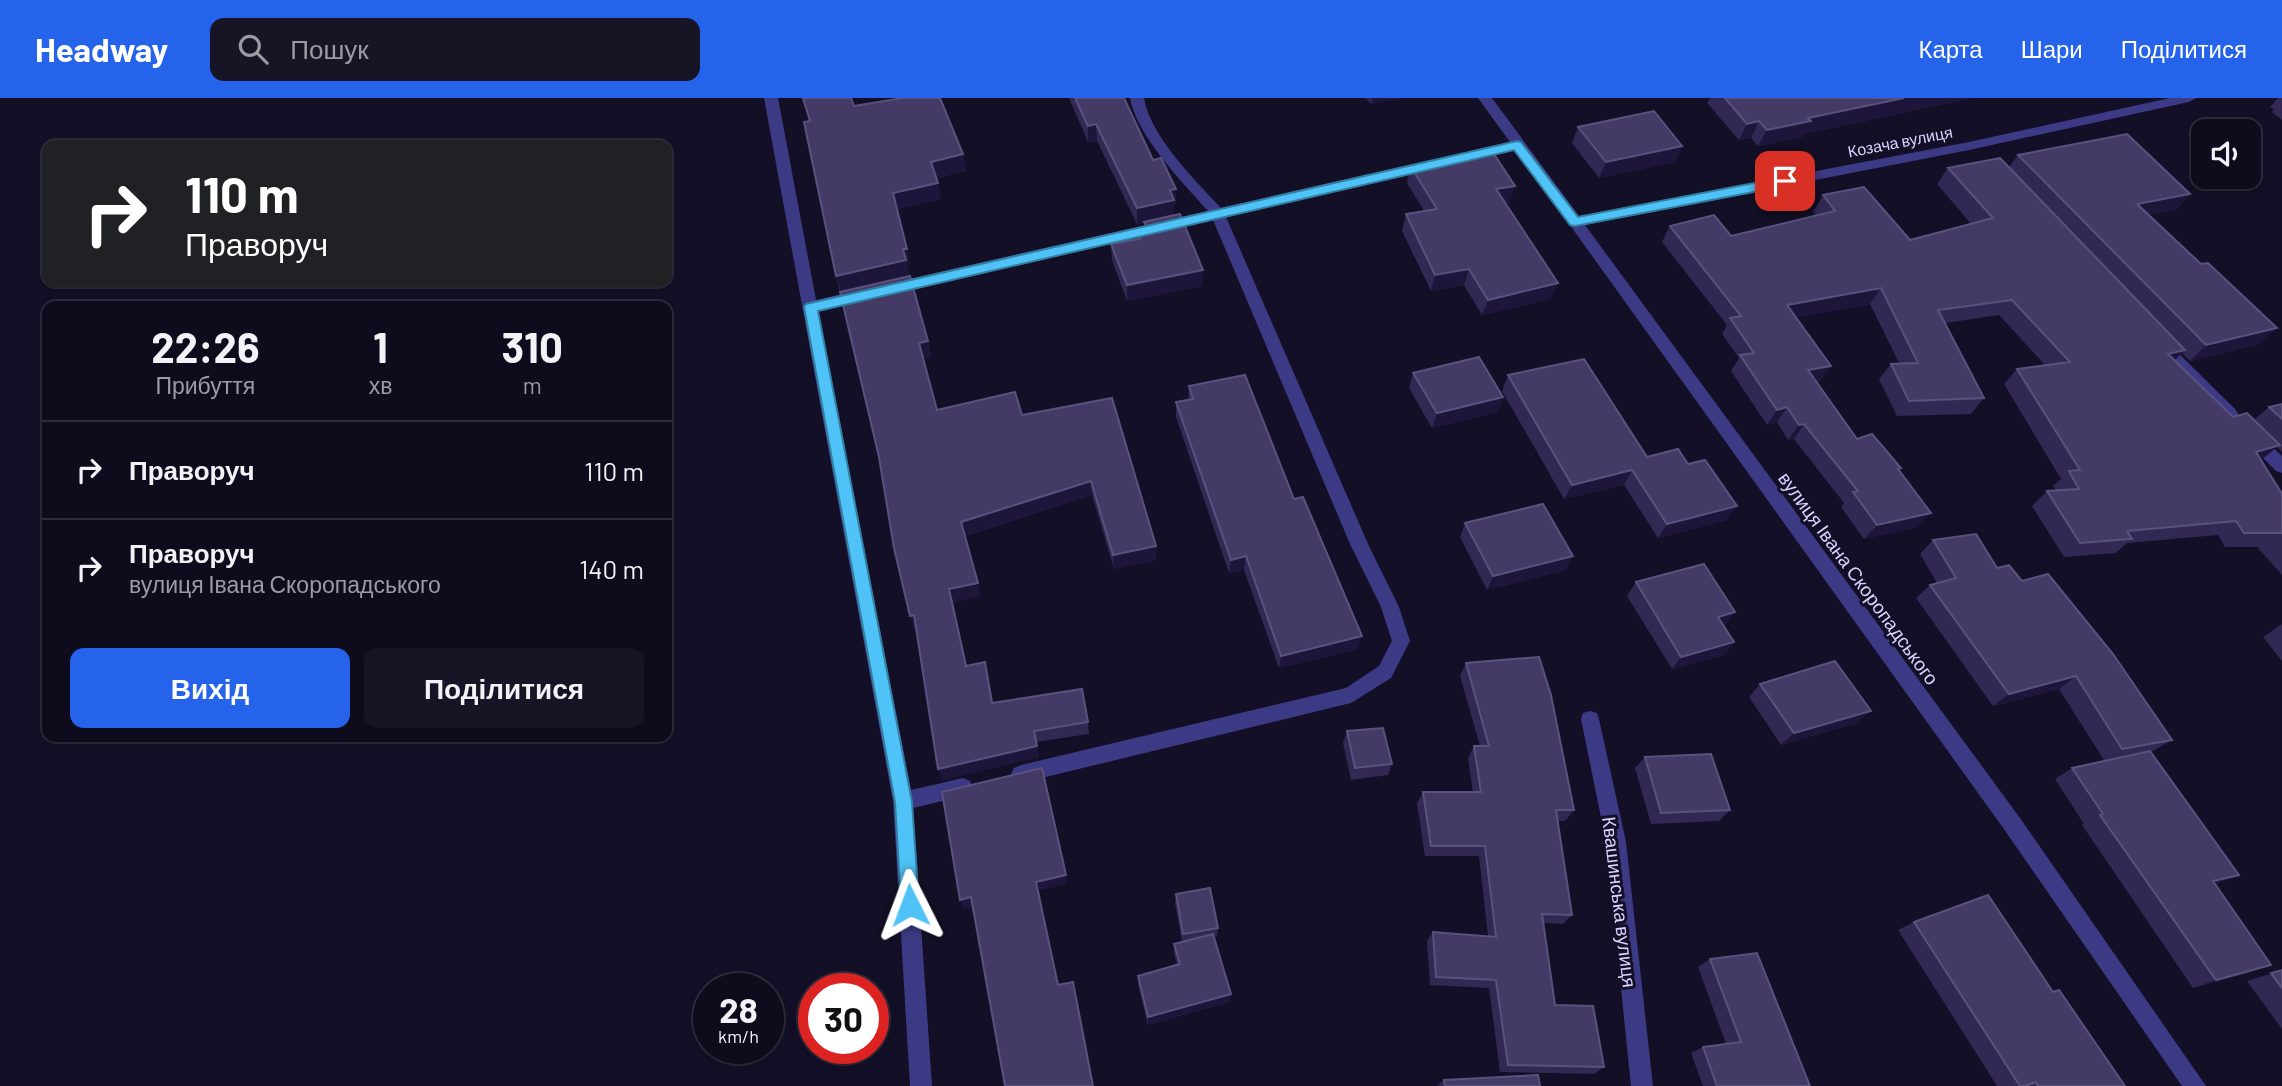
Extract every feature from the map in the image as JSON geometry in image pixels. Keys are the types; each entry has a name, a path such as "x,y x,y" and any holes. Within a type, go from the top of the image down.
{"street":[{"path":"771,98 903,802 921,1086"},
{"path":"903,802 1351,695 1385,672 1401,641 1390,607 1359,544 1218,214 1172,162 1139,111 1138,98"},
{"name":"вулиця Івана Скоропадського","path":"1485,98 2013,825 2194,1086"},
{"name":"Козача вулиця","path":"1575,222 1969,146 2189,98"},
{"path":"810,307 1517,145"},
{"path":"1969,146 1986,160"},
{"path":"2150,334 2282,466"},
{"name":"Квашинська вулиця","path":"1590,719 1616,842 1642,1086"}],"building":[{"path":"803,98 851,98 854,106 903,98 940,98 963,154 931,162 938,183 893,193 907,249 903,249 906,260 836,276 804,122 810,121"},
{"path":"1075,98 1124,98 1153,160 1161,158 1176,189 1170,190 1174,200 1137,208 1096,124 1088,126"},
{"path":"1725,98 1904,98 1808,118 1811,121 1767,130 1759,121 1747,124"},
{"path":"1654,111 1682,146 1606,162 1578,127"},
{"path":"2127,134 2190,194 2137,204 2201,264 2208,263 2277,328 2206,345 2018,155"},
{"path":"1492,151 1515,186 1496,189 1558,283 1488,300 1469,269 1435,275 1406,214 1437,209 1411,167"},
{"path":"2000,158 2185,350 2168,354 2233,417 2247,413 2280,445 2256,452 2282,494 2282,533 2244,533 2236,521 2127,531 2132,539 2080,543 2047,491 2079,489 2069,471 2080,470 2017,369 2070,362 2012,300 1938,310 1984,398 1909,401 1891,364 1918,363 1881,288 1787,305 1831,366 1808,370 1857,439 1872,434 1901,468 1898,469 1931,513 1877,525 1853,492 1858,491 1804,424 1799,425 1787,407 1777,410 1740,355 1754,353 1730,318 1741,316 1670,226 1714,215 1731,236 1835,211 1823,195 1864,187 1910,240 1993,218 1948,168"},
{"path":"1180,214 1203,270 1127,285 1111,244 1140,239 1138,233 1149,231 1144,222"},
{"path":"910,276 928,341 919,343 937,410 1015,392 1022,415 1112,398 1156,546 1113,555 1091,481 961,522 978,583 949,589 966,666 985,662 992,703 1082,689 1088,722 1034,731 1037,746 938,769 914,615 910,616 894,548 879,457 840,292"},
{"path":"1479,357 1503,397 1437,413 1413,373"},
{"path":"1584,359 1647,457 1678,449 1688,464 1705,460 1737,506 1667,524 1632,470 1572,485 1508,375"},
{"path":"1245,375 1294,499 1303,497 1362,636 1281,656 1246,556 1231,560 1176,402 1193,399 1189,386"},
{"path":"2282,404 2282,419 2269,407"},
{"path":"1543,504 1573,556 1493,576 1465,523"},
{"path":"1976,534 1997,568 2009,565 2022,581 2048,574 2113,654 2172,740 2122,749 2076,676 2009,694 1930,585 1956,578 1933,540"},
{"path":"1704,564 1735,612 1718,617 1734,642 1681,657 1636,582"},
{"path":"1539,657 1551,695 1574,810 1556,810 1572,915 1542,914 1555,1005 1593,1006 1604,1067 1508,1065 1496,980 1436,977 1433,932 1496,937 1485,846 1431,846 1423,792 1481,792 1474,746 1489,746 1466,663"},
{"path":"1835,661 1871,711 1794,733 1760,684"},
{"path":"1383,728 1392,764 1355,768 1347,731"},
{"path":"2150,751 2239,875 2213,881 2271,965 2216,980 2100,815 2103,814 2072,768"},
{"path":"1711,754 1730,810 1661,813 1645,757"},
{"path":"1042,768 1066,875 1036,882 1058,985 1073,982 1093,1086 1005,1086 971,897 960,900 942,792"},
{"path":"1210,888 1218,928 1183,934 1176,894"},
{"path":"1988,895 2053,992 2059,990 2125,1086 2038,1086 2036,1082 2020,1086 1914,922"},
{"path":"1213,934 1231,994 1148,1017 1138,976 1180,964 1174,944"},
{"path":"1757,953 1810,1086 1717,1086 1703,1047 1741,1042 1710,959"},
{"path":"2282,970 2282,988 2271,973"},
{"path":"1538,1075 1540,1086 1445,1086 1444,1080"}],"route":[{"path":"910,905 903,802 810,307 1517,145 1575,222 1785,181"}]}
